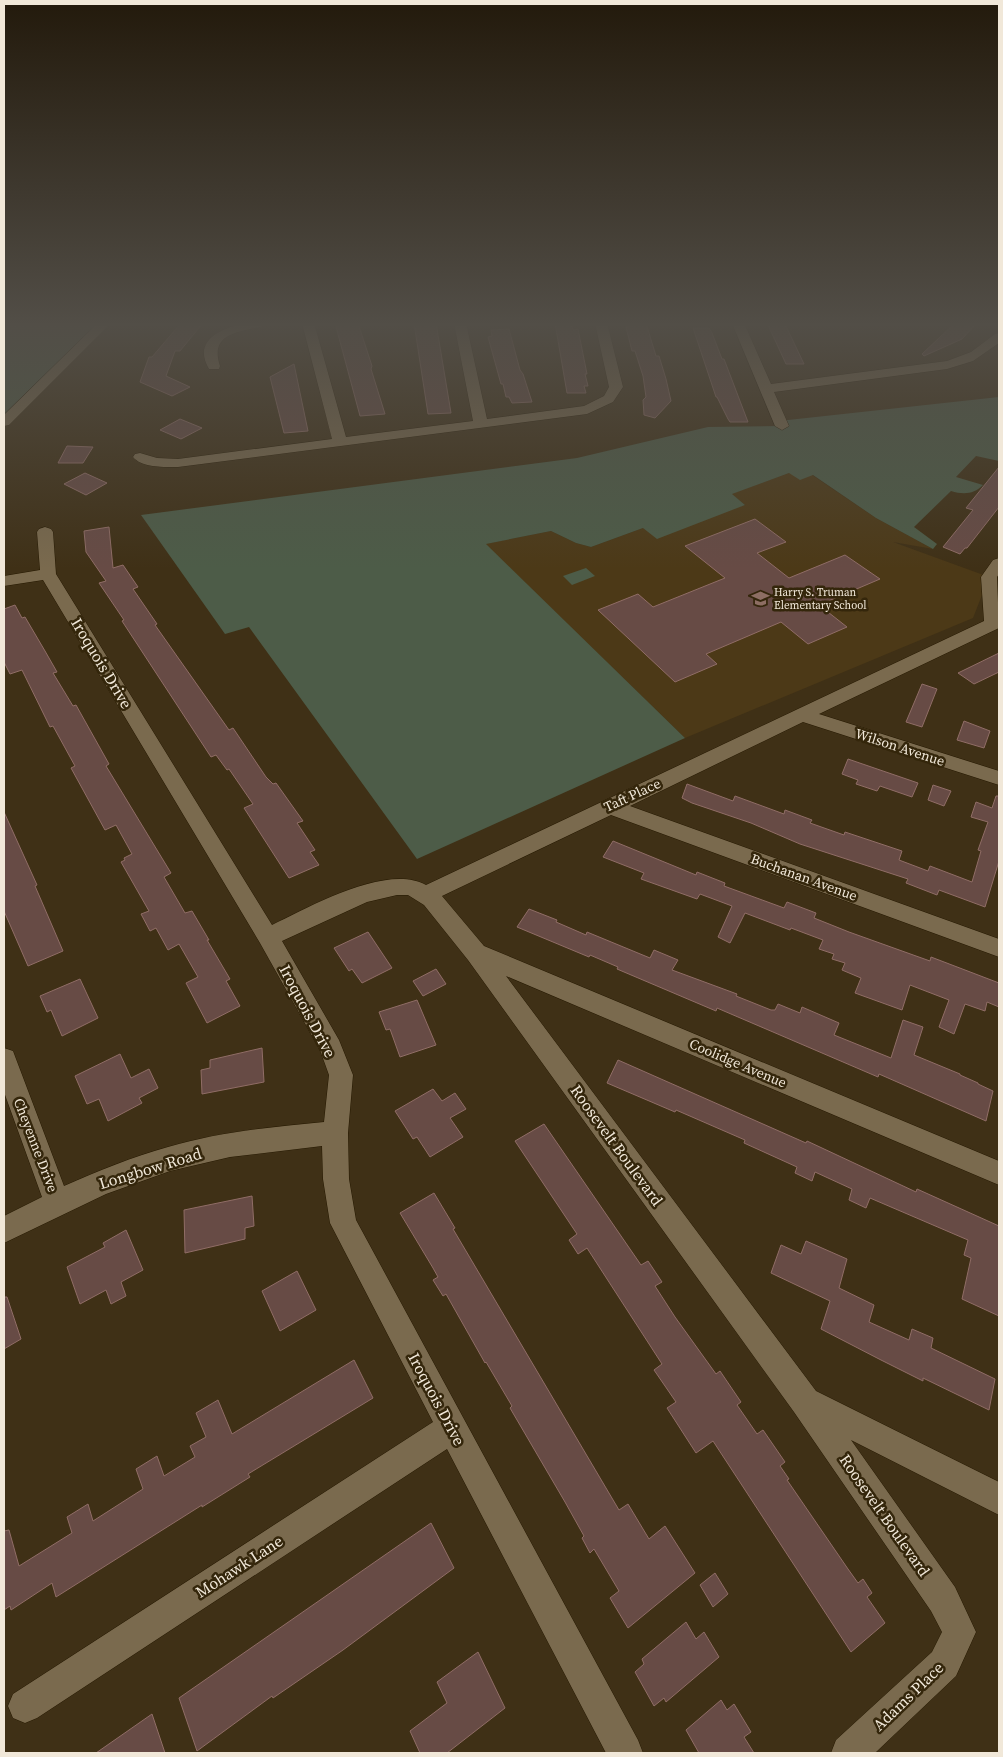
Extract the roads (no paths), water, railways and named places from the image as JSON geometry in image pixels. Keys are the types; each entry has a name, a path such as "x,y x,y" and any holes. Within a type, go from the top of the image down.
{"street":[{"path":"4,422 21,405"},
{"path":"330,405 340,442"},
{"path":"478,405 482,424"},
{"path":"140,457 156,462 178,462 587,410 597,405"},
{"path":"773,405 782,426"},
{"name":"Iroquois Drive","path":"45,532 48,574 268,937 331,1047 341,1075 335,1133 336,1179 343,1223 625,1753"},
{"path":"4,581 48,574"},
{"name":"Taft Place","path":"424,895 996,622 996,574"},
{"name":"Wilson Avenue","path":"801,715 999,778"},
{"name":"Buchanan Avenue","path":"609,806 999,948"},
{"path":"268,937 352,898 386,888 410,887 424,895"},
{"name":"Roosevelt Boulevard","path":"424,895 432,899 476,953 805,1401 943,1598 959,1632"},
{"name":"Coolidge Avenue","path":"476,953 999,1173"},
{"name":"Cheyenne Drive","path":"4,1059 57,1202"},
{"name":"Longbow Road","path":"4,1230 57,1202 128,1173 195,1152 253,1142 335,1133"},
{"name":"Roosevelt Boulevard","path":"805,1401 999,1499"},
{"name":"Mohawk Lane","path":"25,1706 453,1427"},
{"name":"Adams Place","path":"848,1753 944,1664 959,1632"}],"place":[{"name":"Harry S. Truman Elementary School","path":"760,598"}]}
